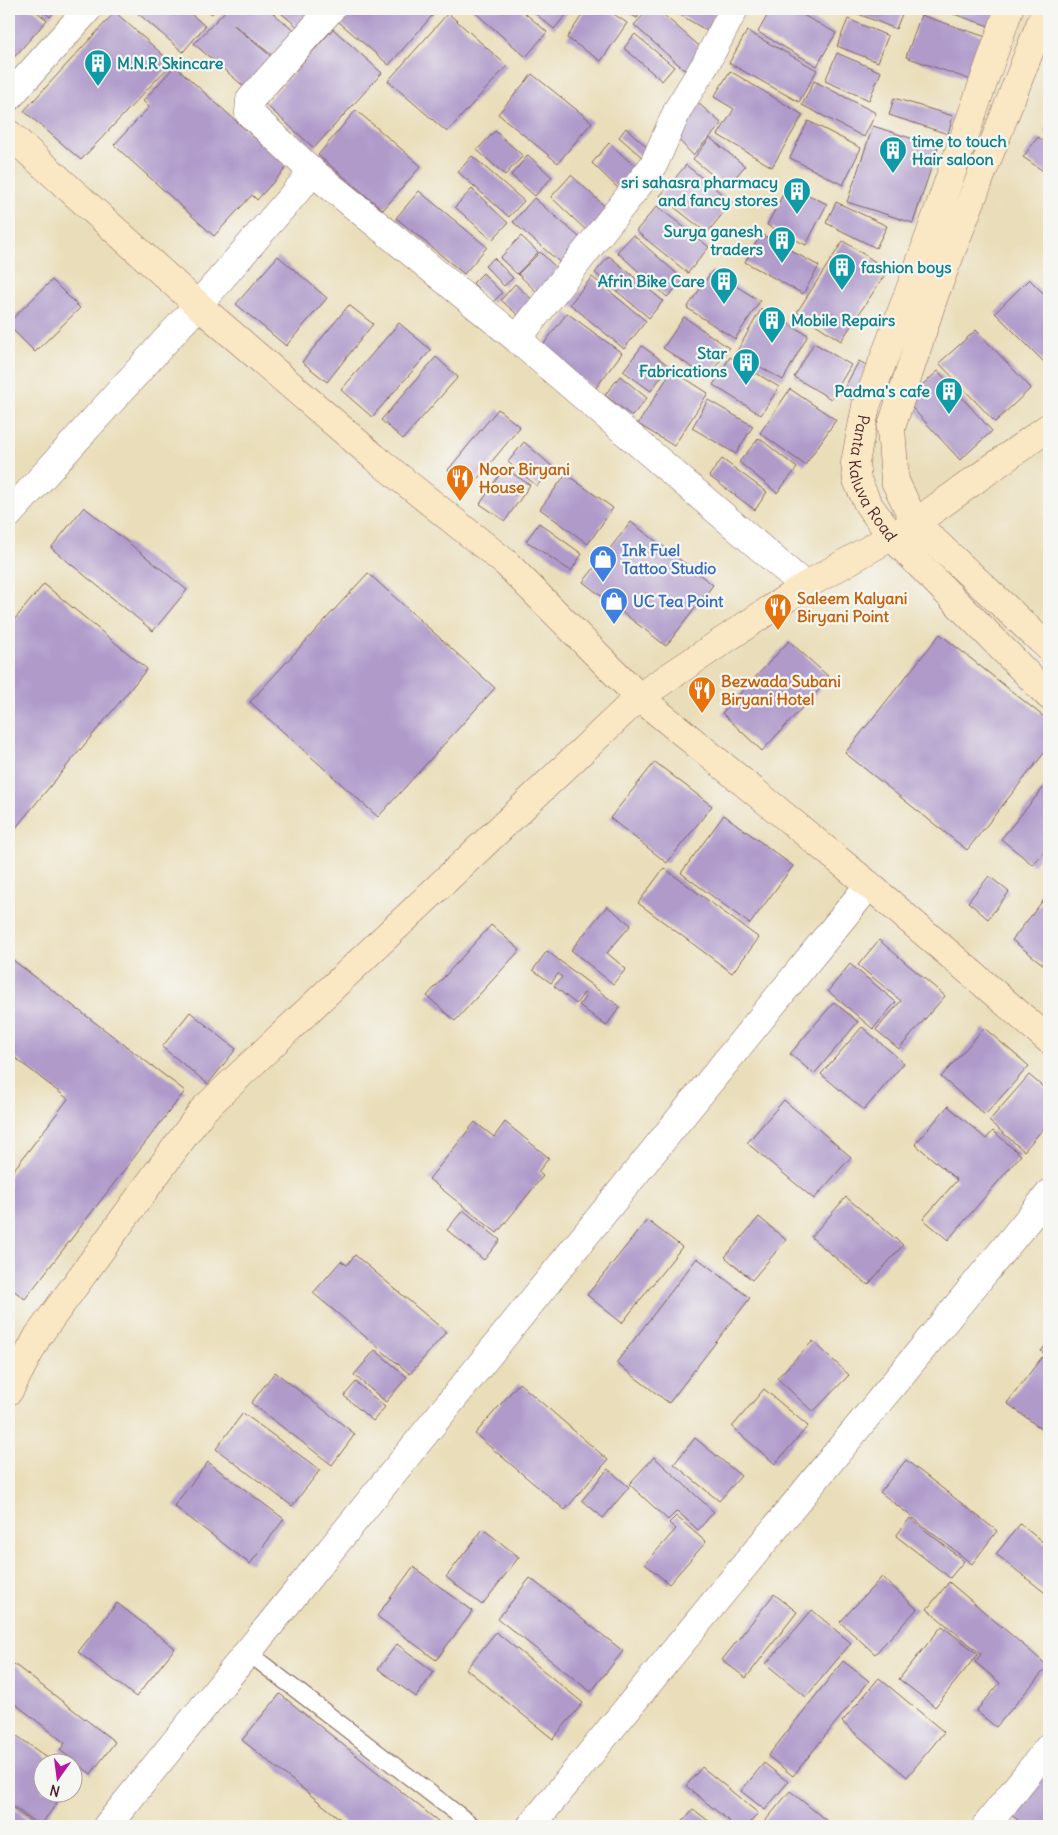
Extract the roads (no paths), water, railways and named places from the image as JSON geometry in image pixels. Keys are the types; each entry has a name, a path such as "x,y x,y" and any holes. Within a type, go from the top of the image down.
{"street":[{"path":"9,97 88,9"},
{"path":"331,9 250,100 249,113 313,172 517,339 805,586"},
{"path":"517,339 653,166 678,109 705,65 734,9"},
{"name":"Panta Kaluva Road","path":"1009,9 922,257 866,406 858,440 856,463 857,480 868,504 892,537 1049,696"},
{"name":"Panta Kaluva Road","path":"1046,9 934,296 891,428 895,481 915,523 1049,648"},
{"path":"9,134 198,306 374,458 506,563 640,697 869,885 1049,1040"},
{"path":"9,514 198,306 313,172"},
{"path":"9,1391 38,1336 203,1110 640,697 805,586 915,523 1049,428"},
{"path":"107,1826 869,885"},
{"path":"532,1826 1049,1194"},
{"path":"986,1826 1049,1747"}],"lane":[{"path":"247,1652 473,1826"}],"place":[{"name":"M.N.R Skincare","path":"98,87"},
{"name":"time to touch Hair saloon","path":"893,174"},
{"name":"sri sahasra pharmacy and fancy stores","path":"797,215"},
{"name":"Surya ganesh traders","path":"782,264"},
{"name":"fashion boys","path":"842,291"},
{"name":"Afrin Bike Care","path":"724,305"},
{"name":"Mobile Repairs","path":"772,344"},
{"name":"Star Fabrications","path":"746,386"},
{"name":"Padma's cafe","path":"949,415"},
{"name":"Noor Biryani House","path":"460,502"},
{"name":"Ink Fuel Tattoo Studio","path":"603,583"},
{"name":"UC Tea Point","path":"614,625"},
{"name":"Saleem Kalyani Biryani Point","path":"778,631"},
{"name":"Bezwada Subani Biryani Hotel","path":"702,714"}]}
